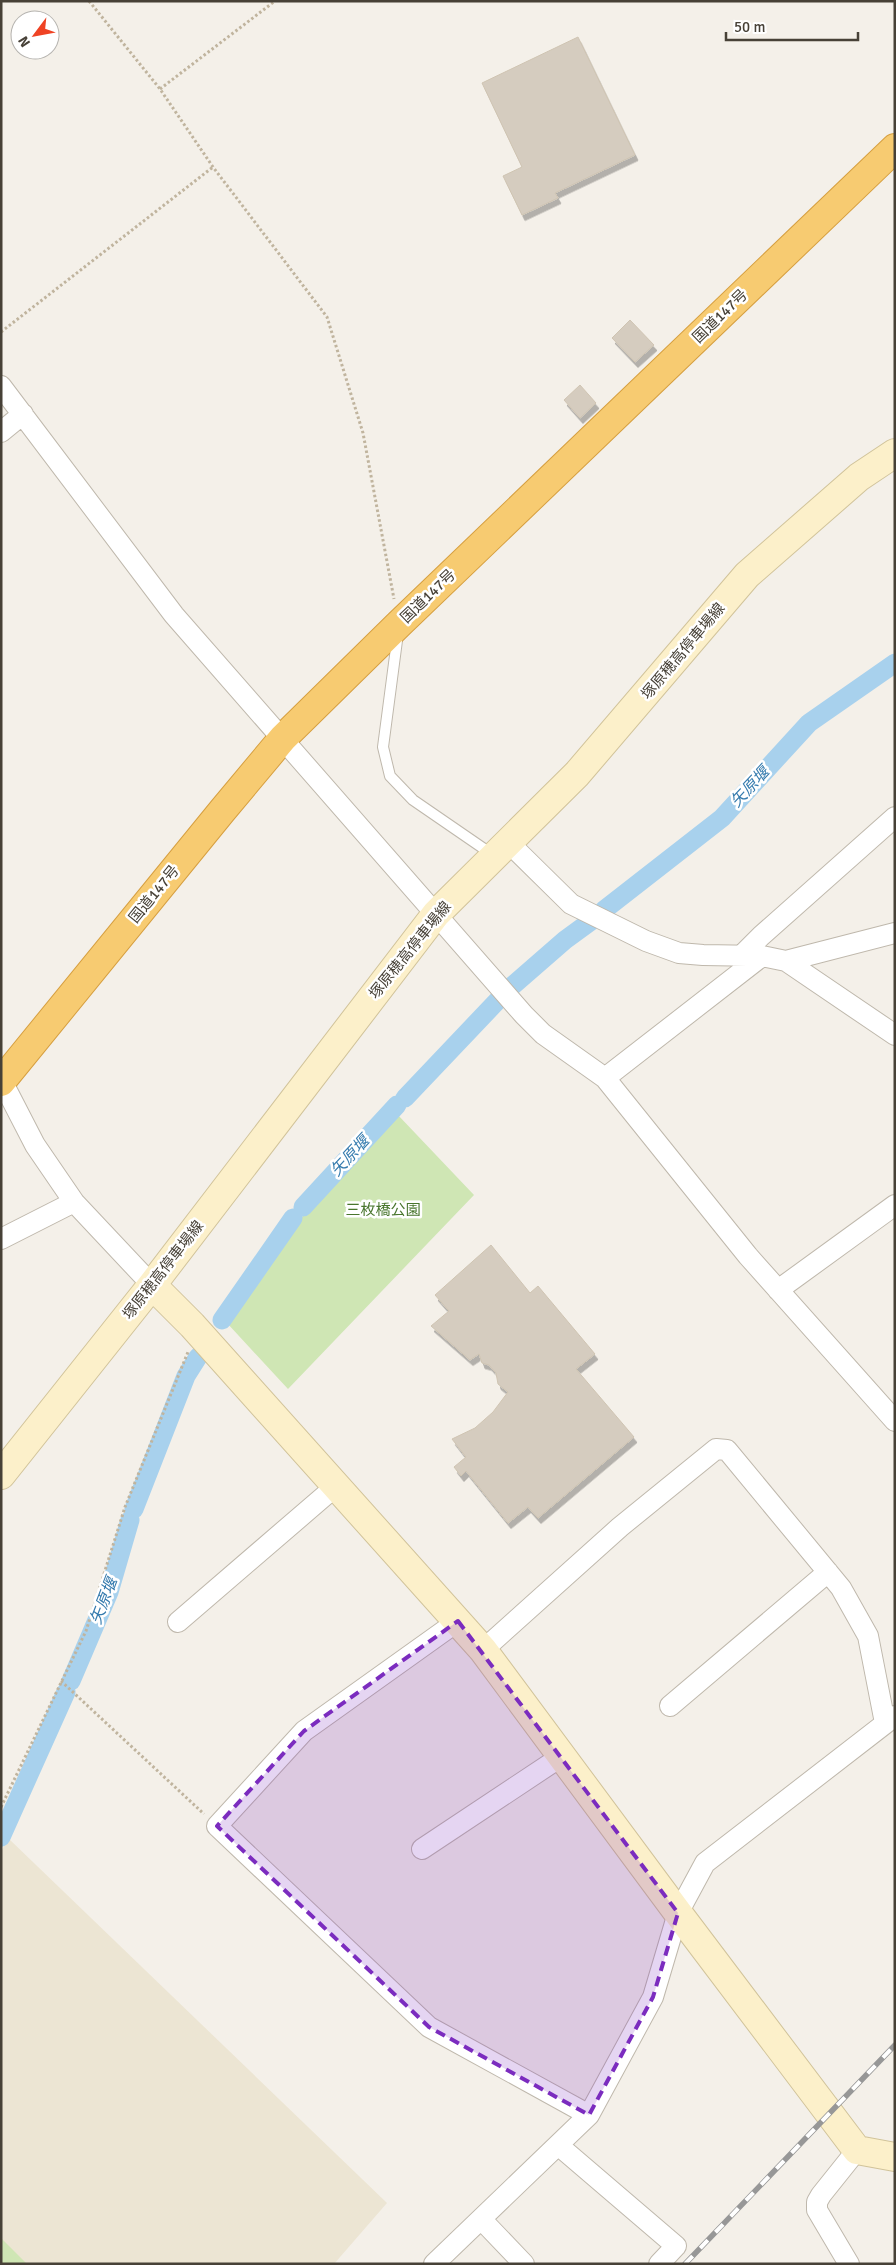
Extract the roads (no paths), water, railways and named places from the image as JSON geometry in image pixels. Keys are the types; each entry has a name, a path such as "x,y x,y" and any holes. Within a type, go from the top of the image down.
{"highway":[{"name":"国道147号","path":"2,1080 283,738 399,624 895,148"}],"main road":[{"name":"塚原穂高停車場線","path":"1,1476 152,1285 436,914 577,774 747,575 860,477 895,453"},
{"path":"152,1285 192,1325 483,1650 857,2150 895,2158"}],"street":[{"path":"1,386 174,614 543,1034 604,1078 748,1256 895,1421"},
{"path":"1,432 23,414"},
{"path":"741,956 895,817"},
{"path":"501,849 571,904 646,941 679,953 762,956 786,961 895,1035"},
{"path":"786,961 895,933"},
{"path":"604,1078 762,956"},
{"path":"2,1080 35,1145 74,1202 152,1285"},
{"path":"1,1238 74,1202"},
{"path":"778,1290 895,1205"},
{"path":"434,2264 589,2115 653,1998 678,1913 705,1863 890,1720 868,1636 841,1588 726,1450 716,1449 620,1527 483,1650"},
{"path":"178,1622 336,1486"},
{"path":"670,1706 828,1572"},
{"path":"458,1621 304,1731 218,1826 429,2027 589,2115"},
{"path":"422,1850 562,1756"},
{"path":"558,2144 676,2246 659,2264"},
{"path":"850,2264 818,2210 817,2202 820,2195 857,2150"},
{"path":"481,2219 524,2264"}],"lane":[{"path":"399,624 383,747 390,776 413,800 501,849"}],"waterway":[{"name":"矢原堰","path":"604,910 722,818 809,723 895,663"},
{"name":"矢原堰","path":"511,987 565,940 591,921"},
{"name":"矢原堰","path":"405,1098 499,999"},
{"name":"矢原堰","path":"303,1207 397,1105"},
{"name":"矢原堰","path":"222,1320 293,1218"},
{"name":"矢原堰","path":"134,1509 186,1376 198,1357"},
{"name":"矢原堰","path":"71,1681 109,1592 130,1520"},
{"name":"矢原堰","path":"1,1837 66,1692"}],"railway":[{"path":"685,2264 895,2045"}],"park label":[{"name":"三枚橋公園","path":"383,1210"}]}
